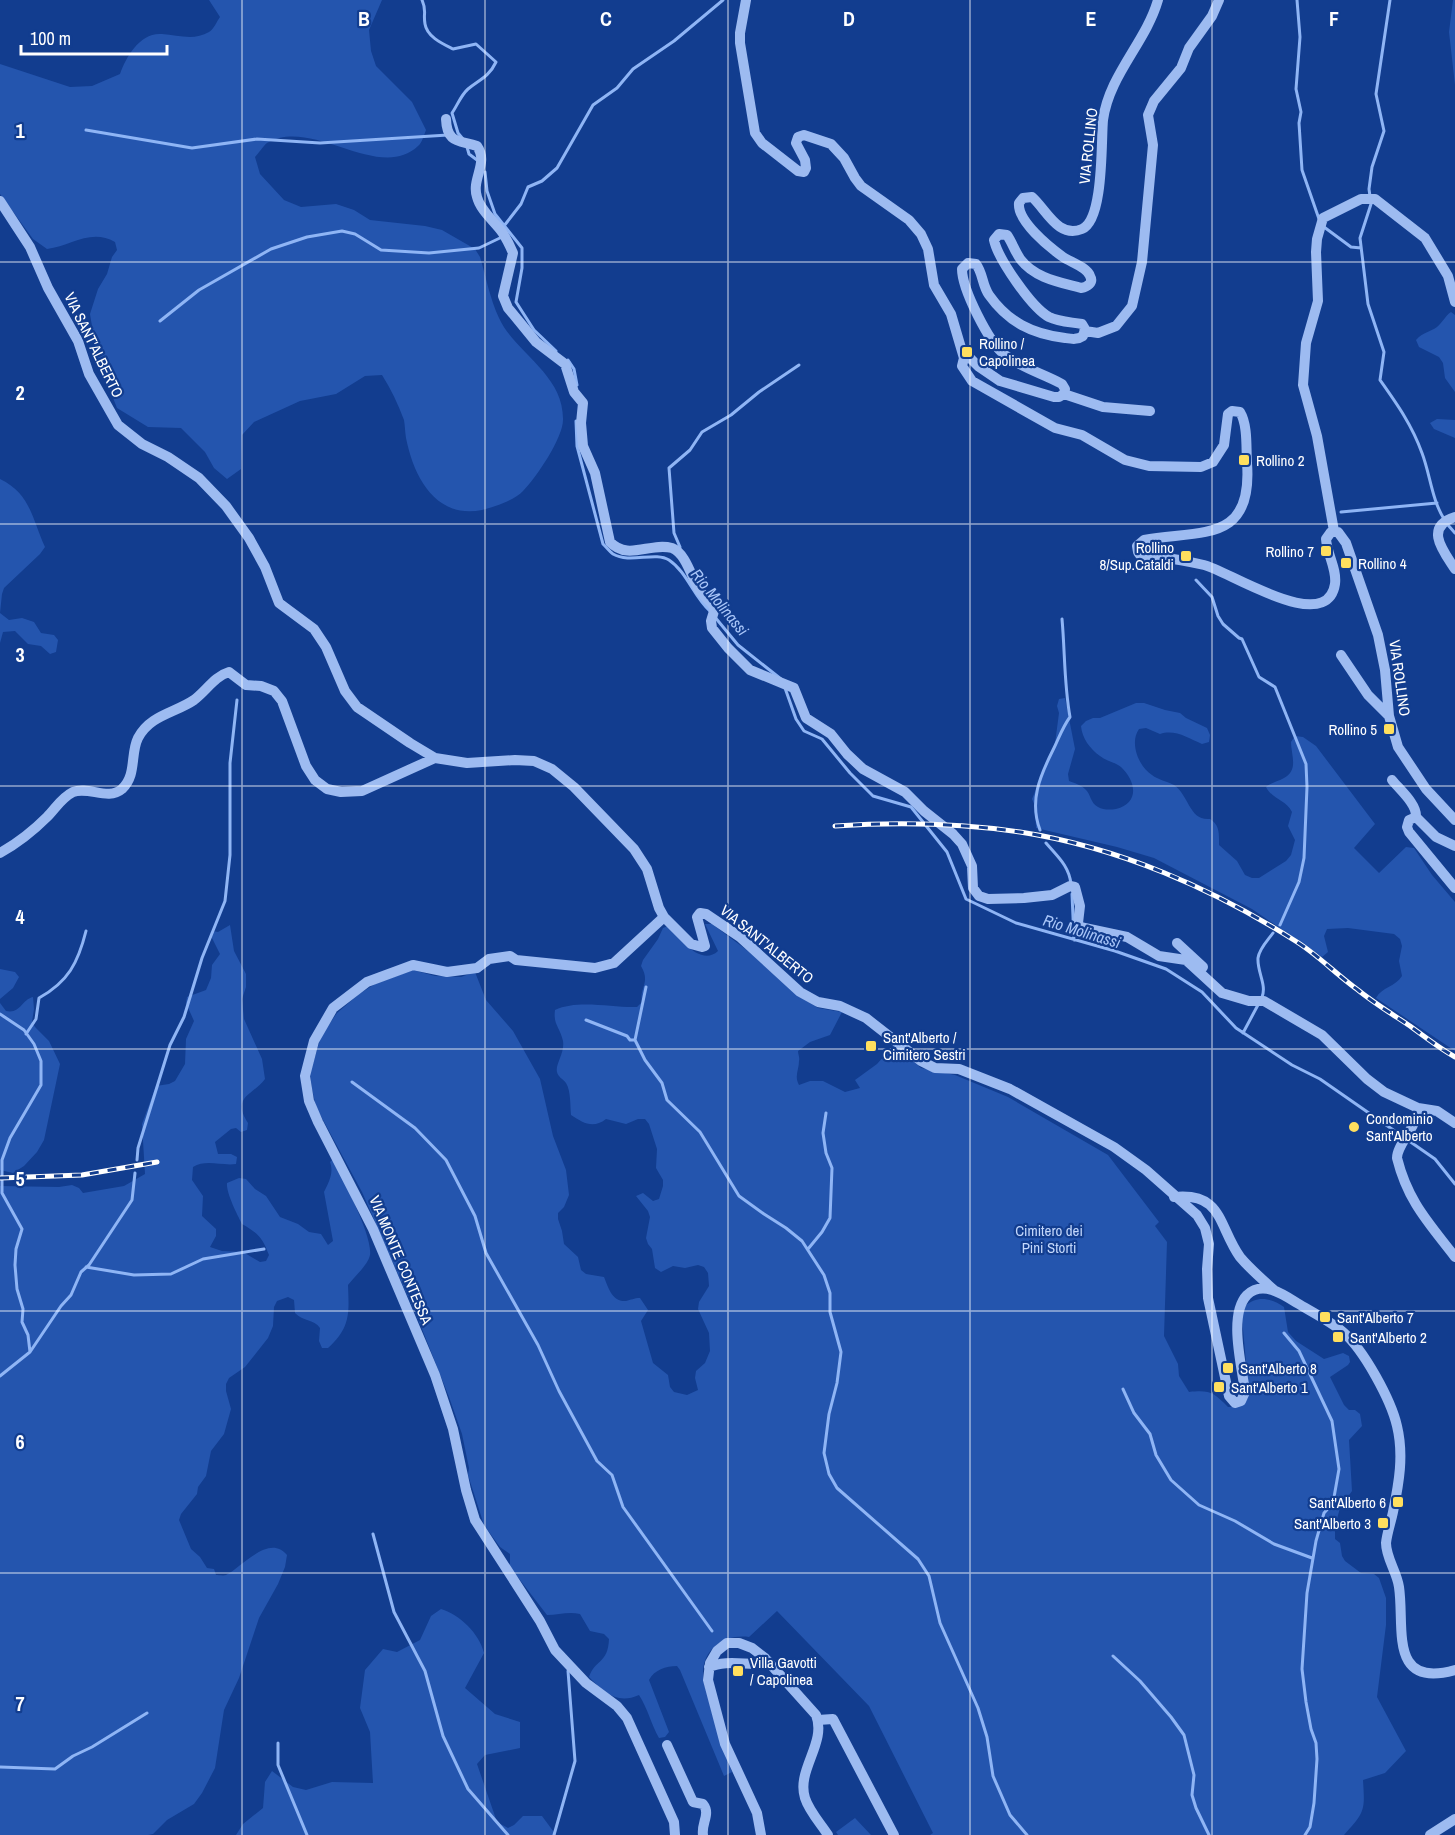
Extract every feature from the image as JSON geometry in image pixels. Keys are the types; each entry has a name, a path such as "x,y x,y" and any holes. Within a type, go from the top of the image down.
{"street":[{"name":"VIA ROLLINO","path":"746,0 740,33 755,133 762,143 791,167 804,172 805,160 796,142 798,137 804,135 831,144 844,158 861,186 909,220 921,234 928,249 934,285 951,314 964,358 963,370 972,381 1055,428 1082,435 1125,460 1149,466 1173,468 1207,465 1216,458 1224,445 1228,414 1232,411 1240,412 1244,428 1248,482 1248,494 1241,510 1226,524 1207,533 1141,541 1137,549 1141,556 1190,561 1211,566 1252,588 1280,598 1302,603 1317,603 1327,599 1335,583 1326,539 1328,534 1334,531"},
{"name":"VIA ROLLINO","path":"1085,331 1079,323 1068,323 1043,313 1001,259 994,240 999,234 1007,235 1026,266 1045,277 1080,288 1090,283 1091,277 1088,273 1039,237 1020,212 1018,203 1023,198 1032,197 1053,222 1067,230 1083,229 1091,222 1102,164 1103,122 1108,99 1127,59 1152,17 1158,0"},
{"path":"1064,394 1065,389 1060,383 1019,364 1000,352 973,303 962,274 963,267 970,263 976,264 990,296 998,306 1026,328 1048,336 1076,339 1081,338 1085,331 1098,333 1116,326 1132,306 1142,262 1153,145 1148,115 1154,101 1181,68 1189,48 1212,16 1219,0"},
{"path":"446,119 447,131 452,138 459,143 477,147 483,158 476,184 476,196 503,234 513,253 503,296 508,308 536,342 565,364 574,392 583,403 581,423 583,446 595,473 610,542 615,548 629,552 672,548 678,552 700,591 715,608 712,628 750,669 791,687 796,693 806,718 831,734 863,769 905,792 953,834 962,844 972,866 973,888 979,896 988,899 1024,898 1052,895 1070,886 1075,887 1080,906 1078,923 1080,927 1127,937 1159,956 1186,960 1222,993 1249,1001 1264,1001"},
{"name":"VIA ROLLINO","path":"1334,531 1317,436 1303,385 1306,343 1317,301 1317,238 1323,218 1361,199 1375,199 1425,238 1448,276 1455,302"},
{"name":"VIA SANT'ALBERTO","path":"0,201 30,247 48,288 78,340 89,374 118,424 142,444 168,457 199,478 226,506 249,538 265,567 279,603 314,629 326,647 345,691 357,707 435,758 467,763 534,761 552,769 574,787 634,849 646,869 659,908 691,944 705,946 697,917 700,914 706,914 740,937 800,992 819,1002 840,1006 866,1018 921,1061 935,1068 959,1069 1021,1095 1114,1147 1146,1170 1197,1215 1205,1228 1209,1244 1208,1298 1229,1396 1235,1403 1241,1401 1245,1392 1237,1330 1241,1301 1251,1292 1274,1290"},
{"path":"964,358 970,357 978,366 1000,381 1054,397 1064,394 1103,406 1149,411"},
{"path":"1455,517 1442,525 1438,538 1441,547 1455,568"},
{"name":"VIA ROLLINO","path":"1334,531 1341,535 1346,543 1378,635 1385,670 1389,716 1398,747 1426,789 1455,820"},
{"path":"1341,655 1368,695 1389,716"},
{"path":"0,853 47,817 61,800 75,791 89,790 105,794 121,790 130,778 137,740 146,726 190,702 222,674 229,672 246,685 261,686 274,691 282,701 306,766 315,780 327,789 341,792 362,790 435,758"},
{"path":"1392,780 1417,811 1416,817"},
{"path":"1416,817 1436,837 1455,846"},
{"path":"1416,817 1409,820 1407,827 1409,832 1455,888"},
{"name":"VIA MONTE CONTESSA","path":"664,916 614,963 595,968 516,960 510,956 489,959 477,968 447,972 412,964 367,982 333,1008 314,1041 305,1076 309,1101 318,1122 373,1229 435,1375 453,1430 465,1490 475,1520 540,1621 555,1650 586,1683 616,1706 627,1718 674,1822 675,1835"},
{"path":"1178,943 1226,989 1257,996 1322,1035 1367,1079 1384,1092 1417,1111 1437,1111 1455,1124"},
{"path":"1417,1111 1410,1132 1397,1153 1398,1163 1408,1194 1423,1218 1455,1257"},
{"path":"1174,1197 1190,1195 1202,1199 1215,1208 1239,1255 1250,1269 1274,1290 1343,1332 1353,1342 1388,1397 1397,1426 1400,1472 1386,1544 1399,1586 1403,1653 1410,1663 1422,1672 1442,1674 1455,1670"},
{"path":"761,1835 757,1813 725,1744 708,1680 709,1667 717,1651 727,1643 739,1643 752,1647 816,1715 821,1726 803,1783 805,1799 828,1835"},
{"path":"709,1667 717,1664 769,1663"},
{"path":"818,1720 833,1719 894,1835"},
{"path":"667,1745 688,1795 693,1802 703,1804 706,1808 703,1835"},
{"path":"1430,1835 1455,1819"}],"green space":[{"path":"209,0 382,0 369,30 371,51 376,66 412,102 426,130 419,145 402,155 384,157 304,137 285,137 267,143 255,157 260,174 284,200 301,207 336,204 354,210 370,220 442,230 475,249 480,257 499,318 506,331 547,377 556,390 561,404 563,420 559,437 535,477 515,497 482,510 466,511 440,502 421,481 410,453 404,420 382,375 365,376 336,394 300,401 254,422 242,435 241,469 227,479 214,468 205,452 181,428 148,427 117,408 97,357 90,314 98,289 117,250 115,242 106,238 89,237 47,249 33,239 0,194 0,64 70,87 92,86 120,74 130,53 147,37 162,34 192,37 209,32 220,17"},
{"path":"1453,0 1455,0 1455,85 1449,32"},
{"path":"1451,312 1455,315 1455,392 1445,378 1443,363 1439,357 1419,347 1416,340 1437,327"},
{"path":"1437,419 1455,420 1455,438 1434,429 1430,423"},
{"path":"0,479 18,492 24,500 45,547 4,588 0,613"},
{"path":"0,613 9,620 22,618 34,622 41,633 54,635 58,640 56,652 50,654 41,646 28,644 15,631 3,632 0,643"},
{"path":"1065,698 1075,749 1068,774 1069,781 1087,791 1095,805 1104,809 1116,809 1129,802 1132,797 1132,785 1121,767 1102,758 1087,743 1081,726 1086,721 1100,718 1136,703 1144,703 1180,713 1207,728 1210,735 1209,742 1202,744 1176,733 1160,734 1146,728 1139,729 1135,748 1147,771 1174,785 1193,812 1216,824 1219,845 1237,861 1245,875 1252,878 1259,878 1286,861 1291,855 1295,840 1288,826 1292,812 1266,787 1289,775 1293,767 1291,742 1295,736 1303,737 1316,746 1375,824 1354,848 1379,873 1406,847 1414,848 1432,875 1455,902 1455,1051 1376,998 1402,976 1399,961 1402,946 1400,939 1394,934 1348,928 1327,929 1324,936 1328,952 1322,957 1252,909 1154,858 1036,828 1035,806 1032,799 1054,751 1059,713 1057,706 1059,699"},
{"name":"Cimitero dei Pini Storti","path":"705,924 712,924 748,951 794,993 818,1008 842,1012 830,1035 810,1042 798,1051 799,1085 810,1081 823,1081 845,1092 860,1088 855,1080 877,1064 894,1045 921,1068 955,1075 1008,1097 1108,1155 1159,1222 1155,1226 1167,1242 1164,1336 1178,1364 1179,1376 1189,1392 1211,1393 1228,1407 1234,1407 1249,1395 1242,1318 1245,1306 1254,1300 1269,1300 1284,1307 1288,1332 1296,1341 1324,1359 1343,1353 1349,1356 1348,1365 1330,1377 1344,1405 1349,1410 1355,1410 1360,1414 1362,1426 1349,1440 1352,1491 1340,1508 1335,1526 1335,1539 1340,1543 1345,1561 1361,1573 1374,1574 1379,1578 1386,1598 1386,1625 1377,1697 1406,1751 1385,1773 1363,1780 1362,1811 1344,1835 930,1835 933,1833 869,1706 777,1611 749,1637 732,1638 717,1645 711,1650 704,1665 705,1686 732,1772 724,1776 677,1666 661,1669 649,1680 669,1732 665,1737 659,1738 639,1695 624,1699 617,1698 600,1688 589,1677 604,1657 609,1639 604,1634 590,1631 580,1614 547,1615 510,1567 510,1554 500,1547 484,1525 468,1475 469,1468 462,1434 422,1329 362,1192 316,1107 310,1074 321,1036 337,1013 375,984 413,970 435,976 461,977 475,972 486,1000 513,1031 540,1079 553,1136 566,1170 569,1195 564,1207 558,1213 564,1244 578,1257 581,1270 586,1274 604,1277 611,1293 617,1299 626,1301 640,1298 648,1310 641,1321 653,1363 668,1375 670,1387 674,1392 687,1395 698,1390 696,1371 705,1363 710,1351 709,1333 698,1309 699,1302 709,1286 708,1273 704,1267 698,1265 685,1268 673,1266 661,1272 655,1268 652,1249 646,1238 650,1217 636,1196 643,1193 653,1201 659,1199 663,1186 663,1180 656,1168 657,1149 649,1124 645,1119 626,1124 606,1119 597,1124 588,1124 571,1115 568,1086 557,1072 563,1041 556,1023 555,1010 574,1005 637,1007 642,1002 645,981 641,966 663,928 668,926 691,949 705,956 718,951"},
{"path":"230,925 234,951 246,974 246,987 242,999 244,1019 262,1059 265,1079 242,1102 243,1114 248,1123 247,1130 241,1132 236,1128 231,1129 215,1142 218,1154 231,1154 237,1157 236,1164 208,1163 193,1167 192,1180 203,1196 202,1216 216,1229 216,1236 210,1247 222,1251 243,1252 260,1262 266,1261 269,1255 259,1236 242,1224 230,1198 227,1183 239,1178 246,1179 266,1196 280,1217 298,1224 309,1232 321,1234 328,1245 333,1241 324,1192 330,1177 330,1162 333,1159 362,1221 370,1246 369,1259 348,1285 349,1304 345,1326 328,1348 322,1348 319,1341 320,1328 295,1313 294,1300 288,1297 277,1301 274,1307 273,1326 268,1338 245,1367 229,1378 226,1384 231,1409 224,1434 211,1451 206,1476 198,1487 197,1494 179,1520 191,1549 207,1568 214,1569 216,1575 226,1575 264,1550 280,1549 287,1555 285,1567 259,1618 239,1678 224,1710 215,1768 202,1793 194,1804 167,1820 153,1834 0,1835 0,1186 59,1187 72,1185 83,1193 124,1186 145,1174 142,1124 156,1086 175,1081 185,1064 186,1039 194,1021 186,1003 187,997 206,990 211,978 212,965 220,954 212,938 212,931 218,932"},
{"path":"0,969 15,972 19,977 13,988 0,999"},
{"path":"33,997 32,1022 49,1041 60,1064 44,1140 24,1166 13,1173 0,1170 0,1003 6,1011 11,1011 18,1009"},
{"path":"441,1609 462,1620 468,1626 478,1639 484,1653 465,1688 495,1714 520,1722 520,1748 485,1755 477,1764 497,1822 508,1828 523,1816 542,1816 556,1835 236,1835 243,1824 263,1808 265,1782 272,1771 293,1787 306,1790 332,1782 373,1783 370,1732 360,1708 365,1670 383,1649 397,1652 420,1640 431,1616"},
{"path":"855,1818 871,1835 838,1835 836,1832"}],"waterway":[{"name":"Rio Molinassi","path":"422,0 426,29 432,36 453,49 476,44 496,62 487,75 466,91 452,113 458,133 463,139"},
{"path":"504,226 521,204 528,187 542,181 557,168 593,105 617,88 633,69 674,41 723,0"},
{"path":"1297,0 1300,37 1296,89 1301,112 1299,123 1302,170 1319,219"},
{"path":"1390,0 1376,94 1384,131 1372,167 1369,189 1371,204 1360,238 1368,304 1384,352 1380,380 1414,433 1444,519"},
{"path":"86,130 192,148 257,139 320,143 448,135"},
{"name":"Rio Molinassi","path":"467,147 469,154 477,160"},
{"name":"Rio Molinassi","path":"485,172 487,191 495,214 522,248 522,268 516,302 534,330 556,351"},
{"path":"1324,227 1351,247 1361,248"},
{"path":"160,321 199,290 271,249 307,237 342,231 355,234 381,250 429,253 479,248 502,237"},
{"name":"Rio Molinassi","path":"568,360 574,369 577,385"},
{"path":"679,550 680,547 674,533 669,468 690,450 702,432 731,415 759,392 799,365"},
{"name":"Rio Molinassi","path":"576,421 577,446 603,544 620,557 657,557 669,560 681,571 699,599 710,611"},
{"path":"1341,512 1437,503"},
{"path":"1448,525 1455,533"},
{"path":"1196,580 1212,597 1223,624 1242,639 1259,677 1275,687 1306,764 1304,858 1299,882 1280,925"},
{"name":"Rio Molinassi","path":"714,616 738,645 781,679"},
{"path":"1040,830 1036,809 1040,779 1070,717 1062,619"},
{"name":"Rio Molinassi","path":"785,688 796,719 804,731 822,739 850,773 873,796 911,807 947,852 966,899 1016,923 1115,951 1166,969 1202,992 1236,1028 1292,1065 1320,1079 1435,1159 1455,1184"},
{"path":"137,1160 138,1148 170,1045 184,1017 202,958 225,901 230,855 230,763 237,700"},
{"path":"1046,843 1059,857 1071,884"},
{"path":"1072,894 1074,940"},
{"path":"26,1034 36,1019 39,998 49,992 70,971 86,931"},
{"path":"1262,997 1263,988 1258,958 1273,933"},
{"path":"635,1040 646,987"},
{"path":"1243,1033 1259,1003"},
{"path":"0,1014 24,1030 34,1044 41,1061 41,1085 10,1138 2,1160 2,1193 22,1229 16,1249 15,1265 17,1289 23,1309 22,1322 28,1335 30,1352"},
{"path":"586,1020 627,1036 630,1040 635,1040 645,1060 662,1083 667,1100 700,1132 739,1196 802,1241 824,1275 830,1293 830,1312 841,1352 824,1453 829,1474 837,1488 918,1559 929,1576 940,1623 978,1708 987,1737 993,1776 1010,1815 1027,1835"},
{"path":"352,1082 415,1128 446,1160 475,1216 486,1253 538,1345 559,1391 597,1461 612,1475 623,1507 712,1631"},
{"path":"808,1249 830,1218 832,1168 826,1153 823,1133 826,1113"},
{"path":"0,1376 30,1352 71,1295 81,1272 89,1265 132,1200 135,1173"},
{"path":"86,1267 134,1275 171,1274 203,1259 264,1249"},
{"path":"1284,1333 1299,1351 1332,1421 1339,1469 1333,1503 1324,1513 1316,1541 1307,1593 1302,1669 1317,1759 1314,1803 1310,1827 1305,1835"},
{"path":"1123,1389 1134,1413 1150,1434 1156,1455 1171,1480 1199,1505 1235,1521 1274,1544 1312,1558"},
{"path":"373,1534 394,1612 425,1671 443,1736 468,1789 508,1835"},
{"path":"1113,1656 1140,1681 1184,1735 1194,1775 1192,1795 1209,1835"},
{"path":"554,1835 575,1761 568,1671"},
{"path":"0,1767 55,1769 147,1713"},
{"path":"278,1743 278,1765 307,1835"}],"railway":[{"path":"835,826 928,824 997,829 1057,839 1129,859 1199,888 1305,947 1370,999 1455,1057"},
{"path":"0,1178 82,1175 157,1162"}],"place":[{"name":"Rollino / Capolinea","path":"967,352"},
{"name":"Rollino 2","path":"1244,460"},
{"name":"Rollino 7","path":"1326,551"},
{"name":"Rollino 8/Sup.Cataldi","path":"1186,556"},
{"name":"Rollino 4","path":"1346,563"},
{"name":"Rollino 5","path":"1389,729"},
{"name":"Sant'Alberto / Cimitero Sestri","path":"871,1046"},
{"name":"Condominio Sant'Alberto","path":"1354,1127"},
{"name":"Sant'Alberto 7","path":"1325,1317"},
{"name":"Sant'Alberto 2","path":"1338,1337"},
{"name":"Sant'Alberto 8","path":"1228,1368"},
{"name":"Sant'Alberto 1","path":"1219,1387"},
{"name":"Sant'Alberto 6","path":"1398,1502"},
{"name":"Sant'Alberto 3","path":"1383,1523"},
{"name":"Villa Gavotti / Capolinea","path":"738,1671"}]}
